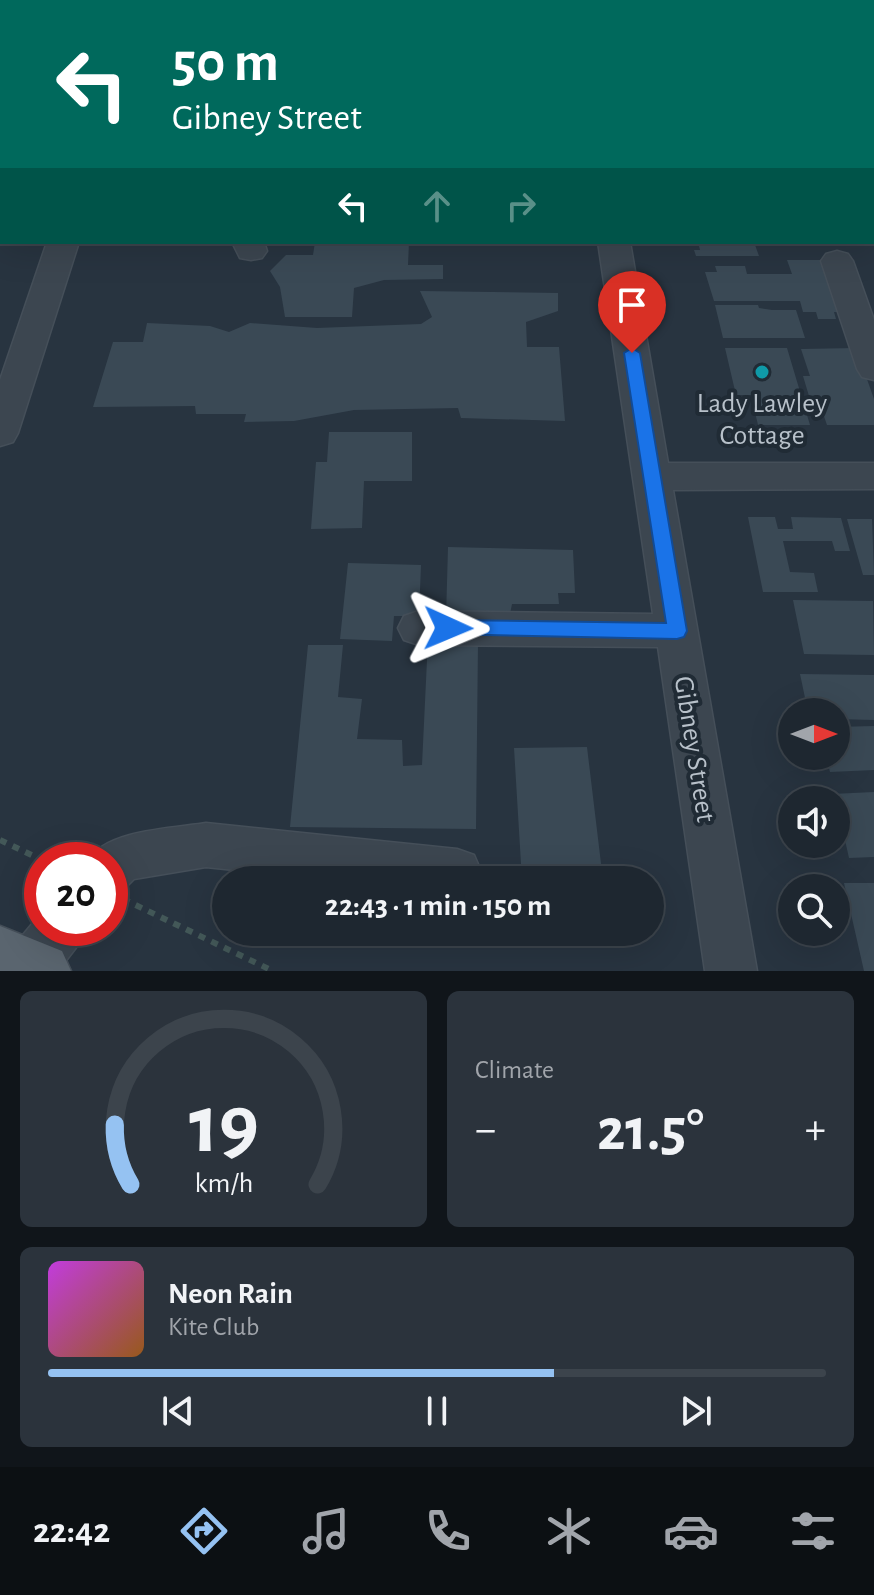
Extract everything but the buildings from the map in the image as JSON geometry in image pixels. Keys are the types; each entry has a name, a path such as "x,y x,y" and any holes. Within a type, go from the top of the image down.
{"street":[{"path":"0,433 62,244"},
{"name":"Gibney Street","path":"614,244 731,971"},
{"path":"834,251 874,369"},
{"path":"652,477 874,476"},
{"path":"419,628 677,631"},
{"path":"128,858 206,845 409,866"}],"path":[{"path":"0,840 24,851"},
{"path":"128,902 273,971"}],"place":[{"name":"Lady Lawley Cottage","path":"762,372"}],"route":[{"path":"448,628 677,631 632,353"}]}
